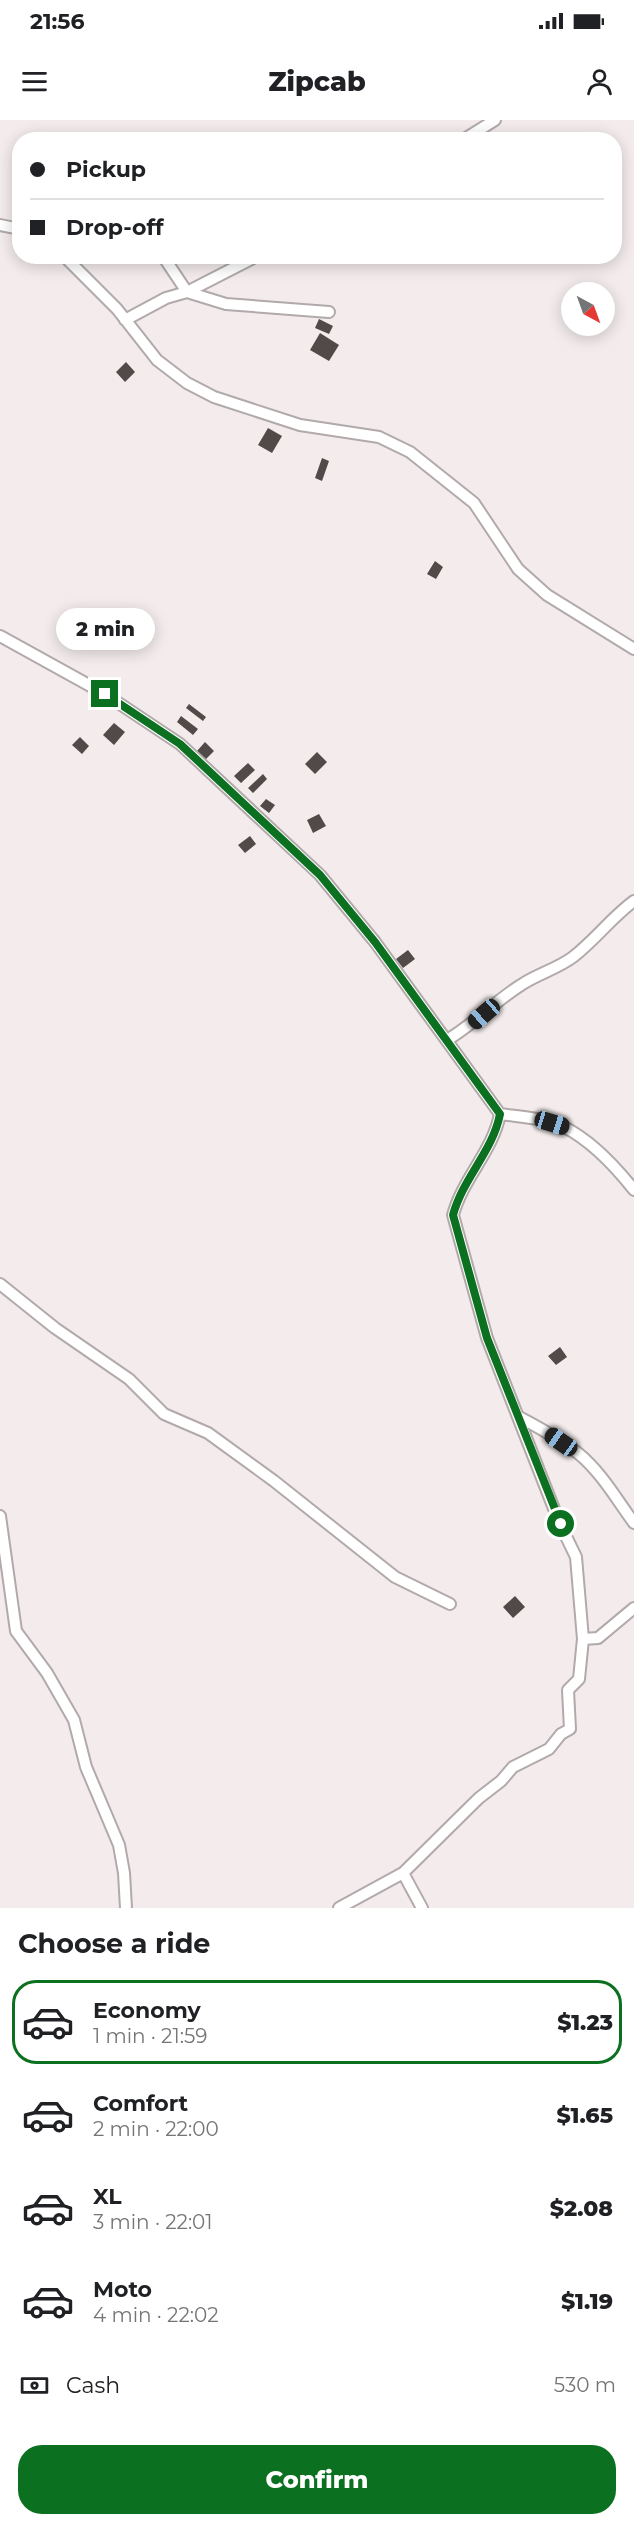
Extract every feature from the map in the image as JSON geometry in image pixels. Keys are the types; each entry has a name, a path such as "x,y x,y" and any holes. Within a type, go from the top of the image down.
{"street":[{"path":"476,132 495,120"},
{"path":"72,264 125,320 157,360 187,383 214,397 300,425 379,437 410,452 474,503 518,569 548,595 634,649"},
{"path":"168,264 187,292 226,304 329,312"},
{"path":"125,320 166,298 187,292 241,264"},
{"path":"0,636 105,694 180,744 320,875 375,942 500,1114 540,1120 564,1127 615,1166 634,1190"},
{"path":"447,1040 468,1028 522,984 560,966 575,956 614,916 634,901"},
{"path":"339,1908 403,1873 513,1767 549,1749 561,1734 570,1729 568,1690 579,1679 583,1639 576,1557 487,1338 453,1215 458,1196 496,1132 500,1114"},
{"path":"0,1284 55,1328 129,1379 164,1414 208,1433 274,1481 395,1577 450,1604"},
{"path":"519,1417 543,1429 580,1455 605,1483 634,1523"},
{"path":"0,1516 16,1631 29,1652 47,1673 74,1720 86,1767 118,1845 124,1873 126,1908"},
{"path":"583,1639 598,1638 634,1608"},
{"path":"403,1873 422,1908"}],"building":[{"path":"319,319 333,326 329,334 315,328"},
{"path":"320,333 339,345 329,361 310,350"},
{"path":"126,362 135,372 125,382 116,372"},
{"path":"268,428 282,436 272,453 258,445"},
{"path":"322,458 329,461 322,481 315,478"},
{"path":"435,561 443,567 436,579 427,574"},
{"path":"189,704 206,717 203,721 186,708"},
{"path":"181,716 198,729 193,735 177,722"},
{"path":"114,723 125,732 114,745 103,735"},
{"path":"80,737 89,746 82,754 72,745"},
{"path":"205,742 214,751 205,760 197,751"},
{"path":"317,752 327,762 315,774 305,764"},
{"path":"248,763 255,770 241,783 234,776"},
{"path":"263,774 267,779 253,793 248,788"},
{"path":"266,799 275,805 269,813 260,806"},
{"path":"319,814 326,826 313,833 307,820"},
{"path":"250,836 256,844 245,853 238,845"},
{"path":"408,950 415,959 403,968 396,959"},
{"path":"560,1347 567,1357 556,1365 548,1356"},
{"path":"515,1596 525,1607 513,1618 503,1607"}],"route":[{"path":"105,694 180,744 320,875 375,942 500,1114 496,1132 458,1196 453,1215 487,1338 561,1524"}]}
